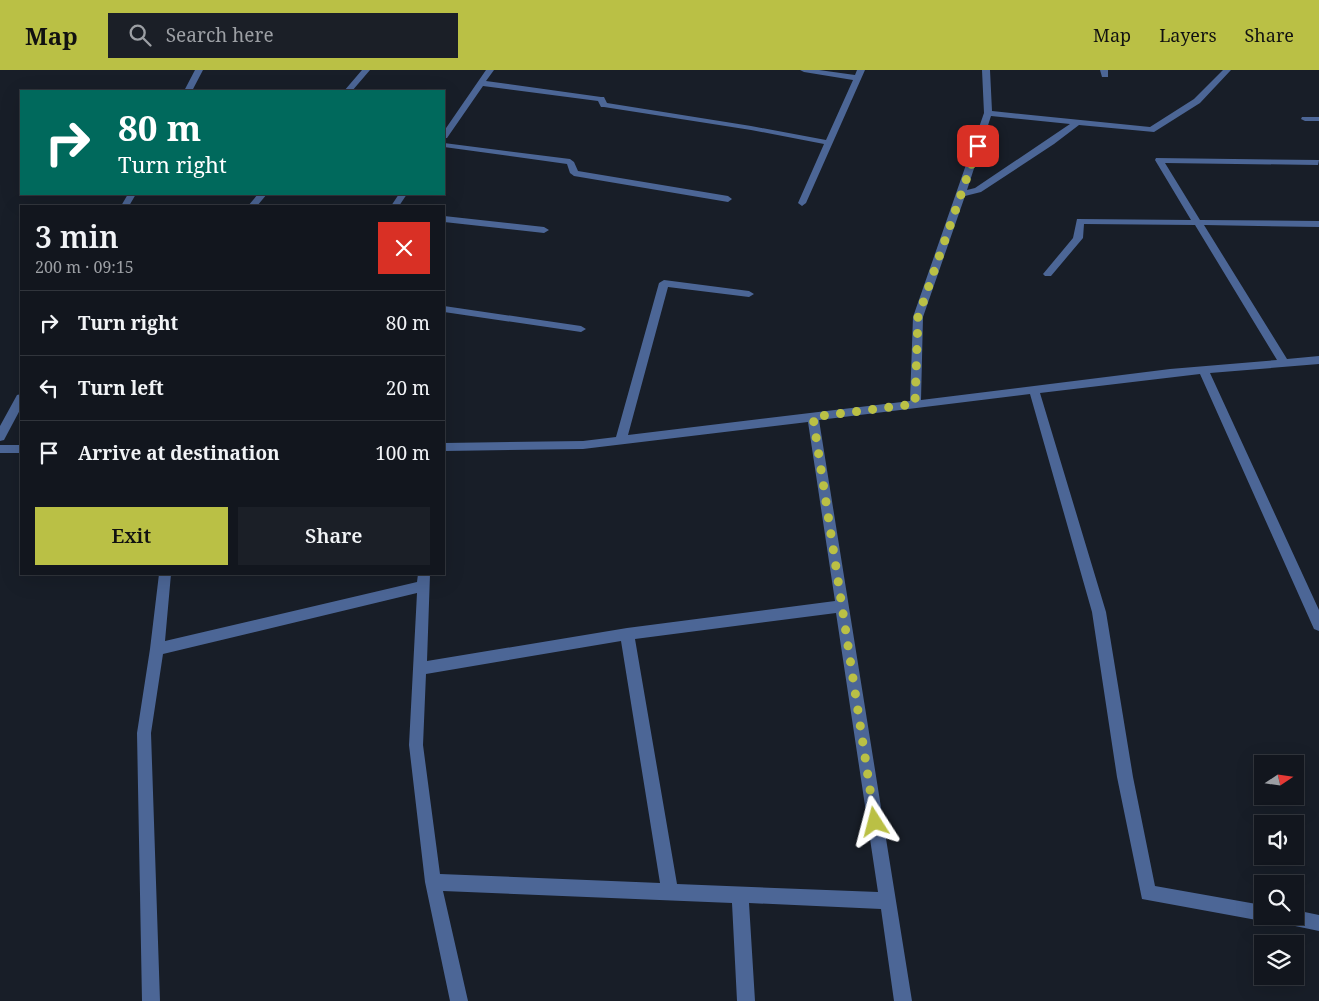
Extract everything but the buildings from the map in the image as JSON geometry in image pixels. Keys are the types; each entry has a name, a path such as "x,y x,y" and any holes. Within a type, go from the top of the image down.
{"street":[{"path":"189,90 200,70"},
{"path":"349,90 366,70"},
{"path":"445,135 490,70"},
{"path":"802,203 860,74 804,70"},
{"path":"915,404 918,317 988,114 986,70"},
{"path":"988,114 1151,130 1197,101 1227,70"},
{"path":"481,83 601,99 604,105 751,128 829,143"},
{"path":"1305,119 1319,119"},
{"path":"962,194 978,190 1051,142 1076,123"},
{"path":"445,145 570,162 574,174 728,199"},
{"path":"1284,363 1159,160 1318,162"},
{"path":"253,205 261,195"},
{"path":"445,219 544,230"},
{"path":"1048,274 1078,238 1080,221 1319,224"},
{"path":"621,440 664,283 749,294"},
{"path":"445,309 581,329"},
{"path":"445,447 583,445 1203,370 1319,360"},
{"path":"1203,370 1319,624"},
{"path":"1034,390 1099,612 1125,776 1148,893 1254,912"},
{"path":"0,437 20,400"},
{"path":"813,417 903,1001"},
{"path":"0,449 20,449"},
{"path":"151,1001 144,733 157,649 164,575"},
{"path":"157,649 423,580 416,745 433,882 459,1001"},
{"path":"420,669 627,634 842,606"},
{"path":"627,634 670,892"},
{"path":"433,882 888,901"},
{"path":"740,895 746,1001"},
{"path":"1304,920 1319,923"}],"route":[{"path":"875,822 813,417 915,404 918,317 978,146"}]}
